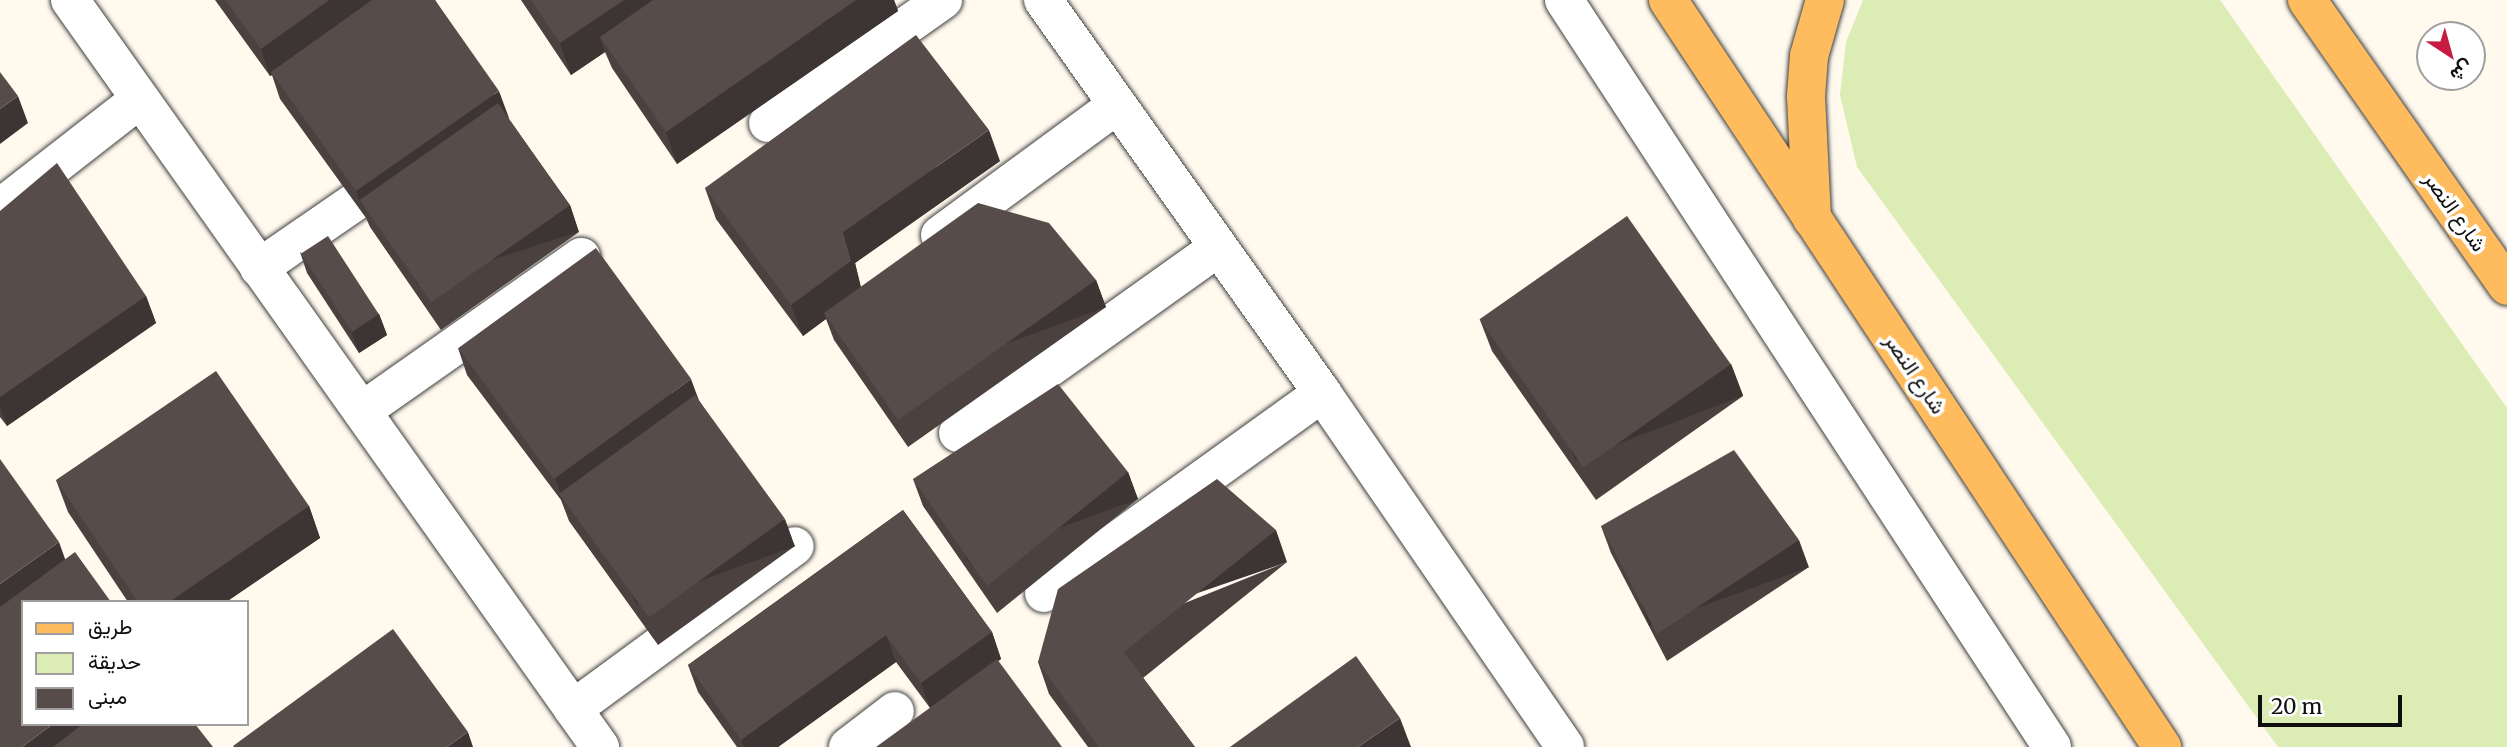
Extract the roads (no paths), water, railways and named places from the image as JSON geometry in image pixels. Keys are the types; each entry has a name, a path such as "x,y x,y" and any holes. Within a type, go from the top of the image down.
{"main road":[{"name":"شارع النصر","path":"1668,0 2162,747"},
{"path":"1812,219 1806,96 1809,56 1825,0"},
{"name":"شارع النصر","path":"2307,0 2507,286"}],"street":[{"path":"70,0 600,747"},
{"path":"768,123 943,0"},
{"path":"1043,0 1220,247 1565,747"},
{"path":"1564,0 2052,747"},
{"path":"0,208 140,99"},
{"path":"907,260 1117,104"},
{"path":"260,268 431,148"},
{"path":"958,433 1220,247"},
{"path":"362,411 581,257"},
{"path":"1044,593 1322,393"},
{"path":"573,709 795,546"},
{"path":"848,747 895,711"}]}
